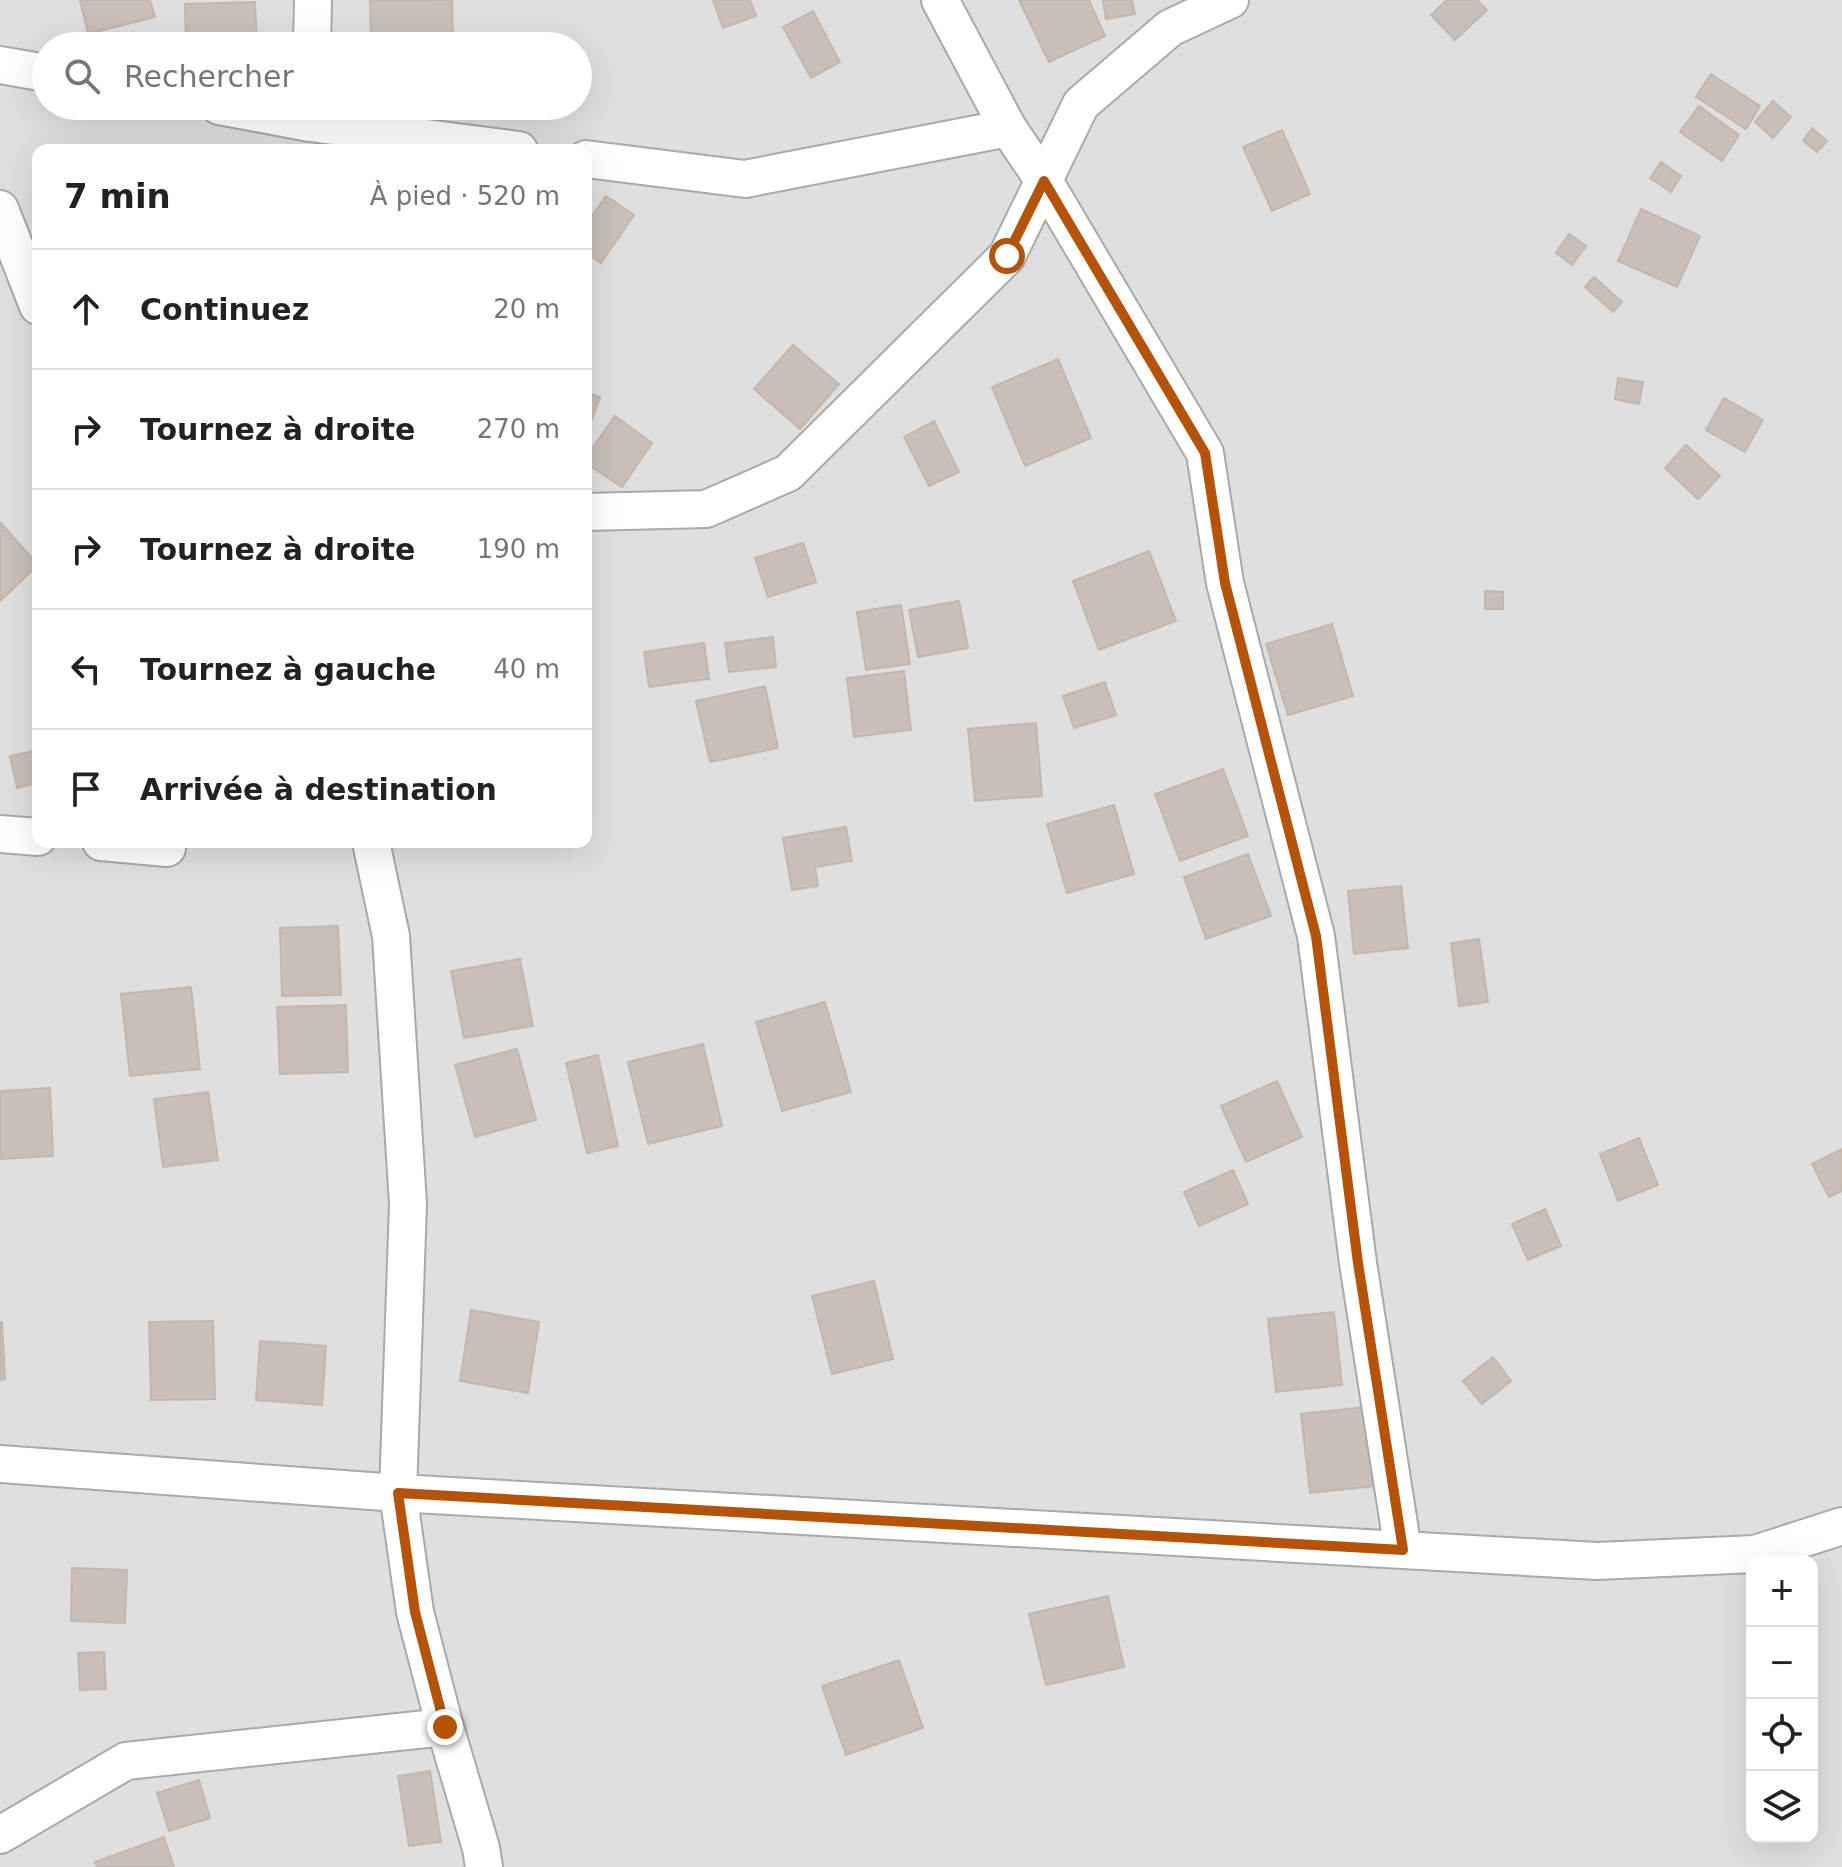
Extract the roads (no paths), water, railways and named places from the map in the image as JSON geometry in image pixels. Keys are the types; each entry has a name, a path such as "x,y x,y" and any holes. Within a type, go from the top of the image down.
{"street":[{"path":"312,32 313,0"},
{"path":"940,0 1008,128 1044,181 1205,453 1225,583 1316,936 1358,1263 1403,1550"},
{"path":"592,512 706,509 788,473 1007,256 1081,104 1170,28 1230,0"},
{"path":"0,65 32,71"},
{"path":"283,120 310,126 467,144"},
{"path":"592,160 745,179 1008,128"},
{"path":"0,209 32,291"},
{"path":"0,834 32,837"},
{"path":"372,848 391,936 408,1204 398,1493 415,1612 484,1867"},
{"path":"0,1464 398,1493 1597,1561 1755,1554 1842,1526"},
{"path":"0,1835 126,1761 445,1727"}]}
